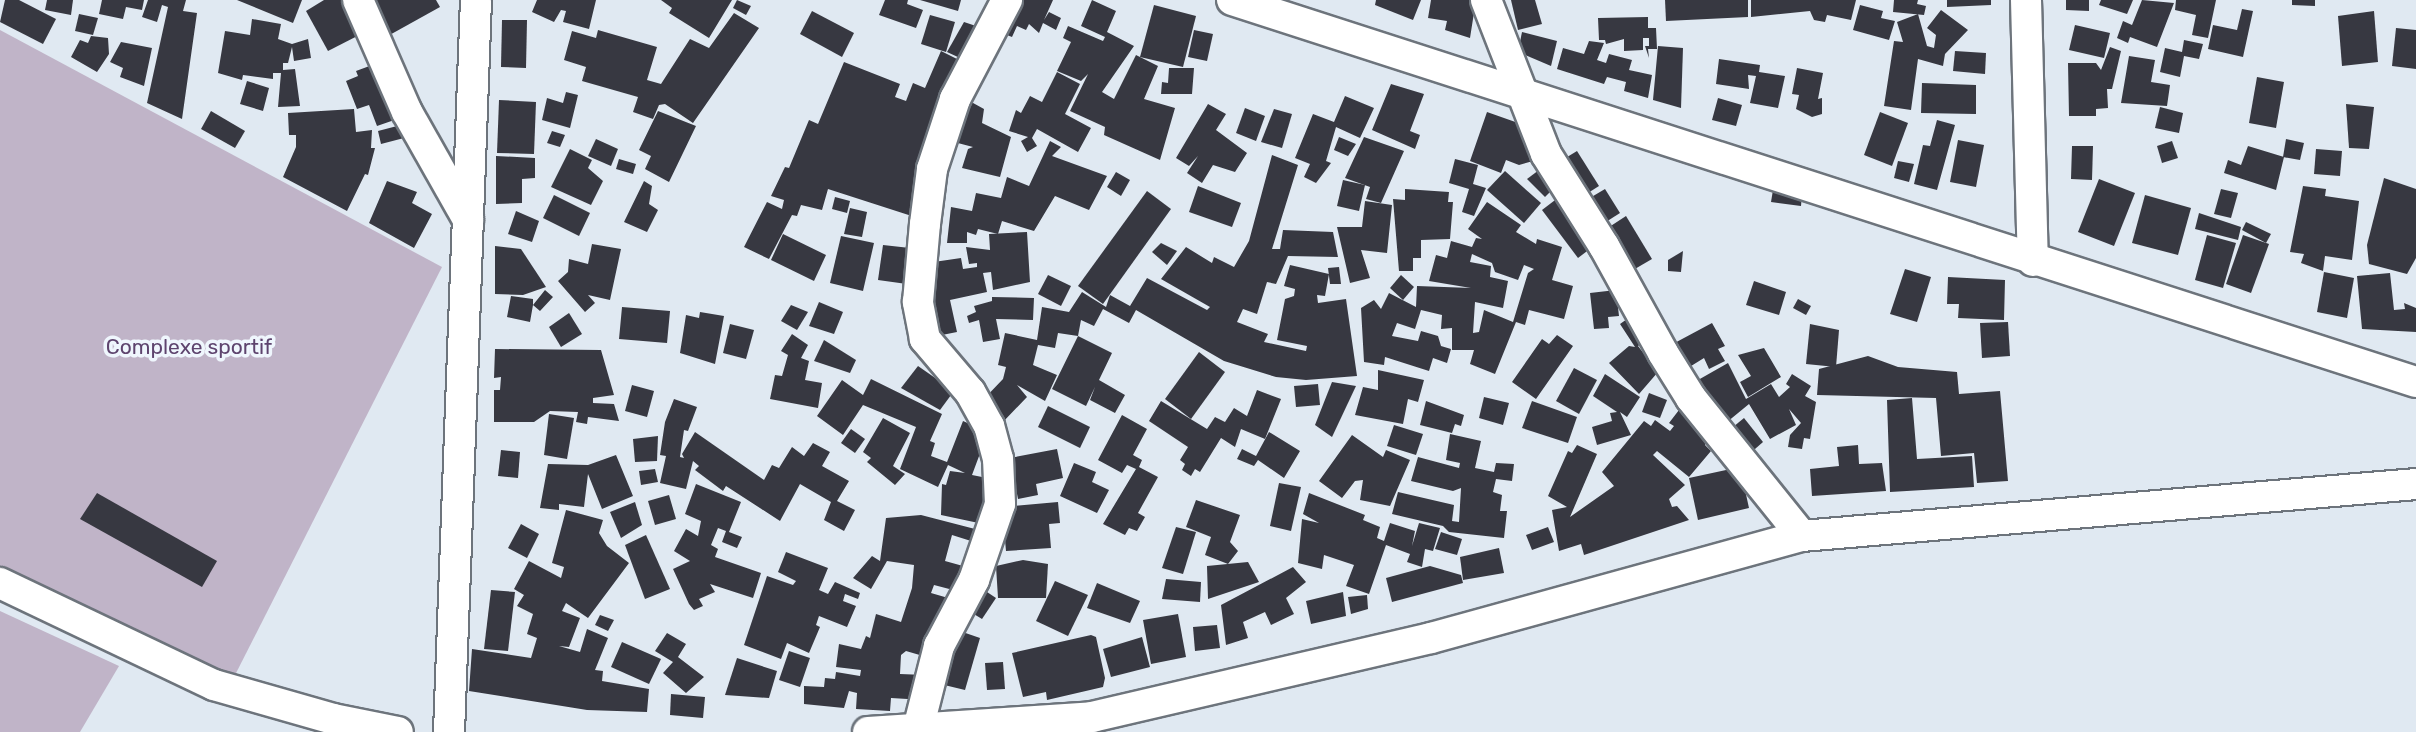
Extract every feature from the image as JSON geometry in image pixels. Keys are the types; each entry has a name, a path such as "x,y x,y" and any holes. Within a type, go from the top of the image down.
{"street":[{"path":"358,0 407,111 468,221"},
{"path":"449,732 476,0"},
{"path":"918,729 939,646 974,580 1000,504 998,459 989,426 970,392 925,340 918,302 925,224 932,169 955,99 1007,0"},
{"path":"1232,0 1524,97 2416,382"},
{"path":"1486,0 1546,154 1691,398 1802,536"},
{"path":"2026,0 2033,261"},
{"path":"868,732 1092,717 1431,638 1802,536 2416,484"},
{"path":"0,583 214,685 333,719 398,732"}],"green space":[{"name":"Complexe sportif","path":"0,30 442,267 232,681 0,572"},
{"path":"0,611 119,666 80,732 0,732"}],"building":[{"path":"5,0 19,0 56,19 43,44 0,22"},
{"path":"47,0 73,0 71,15 45,10"},
{"path":"102,0 144,0 142,10 126,7 123,19 99,14"},
{"path":"148,0 186,0 183,11 197,13 182,119 147,103 168,7 162,5 157,22 142,17"},
{"path":"237,0 302,0 293,23"},
{"path":"324,0 354,0 371,29 328,51 306,11"},
{"path":"366,0 436,0 440,7 386,37"},
{"path":"537,0 596,0 589,29 563,22 566,11 561,10 554,22 532,12"},
{"path":"661,0 732,0 709,38 669,13 672,8"},
{"path":"737,0 751,6 746,15 733,8"},
{"path":"885,0 908,0 907,4 923,10 916,28 879,15"},
{"path":"920,0 961,0 958,11"},
{"path":"1013,0 1053,0 1044,20 1049,12 1061,18 1056,30 1043,23 1039,33 1029,24 1026,30 1017,26 1012,37 1002,33"},
{"path":"1092,0 1116,11 1107,32 1134,46 1102,92 1114,99 1136,55 1158,66 1144,99 1175,108 1160,160 1104,135 1105,127 1070,111 1088,74 1081,81 1057,71 1071,42 1063,38 1068,26 1103,41 1105,37 1081,26"},
{"path":"1376,0 1421,0 1413,20 1375,5"},
{"path":"1431,0 1476,0 1470,38 1445,30 1447,21 1428,18"},
{"path":"1511,0 1535,0 1542,24 1518,30"},
{"path":"1665,0 1748,0 1748,17 1666,21"},
{"path":"1751,0 1856,0 1851,20 1827,15 1825,22 1814,20 1810,11 1751,17"},
{"path":"1894,0 1918,0 1917,4 1926,6 1924,15 1893,12"},
{"path":"1947,0 1991,0 1991,5 1947,7"},
{"path":"2066,0 2089,0 2089,11 2066,10"},
{"path":"2101,0 2133,0 2127,14 2099,5"},
{"path":"2142,0 2174,3 2157,47 2130,37 2128,43 2117,38 2123,21 2132,25"},
{"path":"2176,0 2216,0 2208,38 2192,35 2196,15 2175,10"},
{"path":"2292,0 2315,0 2315,6 2292,5"},
{"path":"1154,5 1196,16 1183,67 1140,57"},
{"path":"1860,5 1883,11 1881,18 1895,21 1889,40 1853,30"},
{"path":"2242,9 2253,11 2243,57 2208,49 2213,25 2237,30"},
{"path":"1941,10 1968,30 1945,54 1943,66 1918,59 1911,110 1884,106 1894,41 1903,42 1897,22 1918,14 1927,46 1934,48 1936,35 1927,28"},
{"path":"812,11 854,33 842,57 800,34"},
{"path":"2374,11 2378,62 2342,66 2338,16"},
{"path":"734,13 759,28 693,123 665,104 659,105 653,119 633,112 638,97 582,81 586,67 564,60 572,31 596,38 598,30 657,47 647,80 661,84 690,39 709,48"},
{"path":"79,14 98,18 93,35 75,31"},
{"path":"930,15 955,22 946,52 921,44"},
{"path":"1648,17 1648,28 1656,28 1657,49 1648,49 1649,58 1645,46 1649,46 1649,38 1643,38 1643,50 1624,51 1624,39 1606,44 1605,40 1599,40 1598,18"},
{"path":"252,19 281,24 278,39 292,44 308,39 311,58 294,61 292,47 288,63 283,63 283,70 295,69 300,106 278,107 281,73 273,73 273,79 243,75 242,80 218,73 225,31 250,35"},
{"path":"502,20 527,20 526,68 501,67"},
{"path":"964,22 991,31 973,64 947,52"},
{"path":"2075,25 2110,33 2104,58 2069,50"},
{"path":"2396,28 2416,30 2416,69 2392,66"},
{"path":"1194,30 1213,34 1207,61 1188,57"},
{"path":"1522,32 1557,41 1551,66 1518,52"},
{"path":"91,36 108,38 109,54 97,72 71,57 80,40 88,43"},
{"path":"2184,40 2203,44 2199,59 2184,56 2180,77 2160,72 2165,48 2182,52"},
{"path":"1589,41 1604,43 1597,60 1606,63 1609,54 1632,60 1629,70 1652,75 1648,98 1624,91 1626,82 1607,77 1604,84 1557,69 1563,48 1584,54"},
{"path":"121,42 152,48 144,86 120,77 123,68 110,62"},
{"path":"1658,46 1683,48 1681,108 1653,100"},
{"path":"2110,47 2121,51 2112,89 2107,89 2108,108 2096,109 2096,116 2069,116 2068,63 2096,63 2101,70"},
{"path":"941,51 961,61 913,189 925,193 921,219 828,189 822,210 801,205 797,216 792,215 769,259 744,247 767,202 782,209 784,200 771,196 785,167 789,168 809,120 818,124 844,62 900,84 895,97 906,101 913,83 925,88"},
{"path":"1955,51 1986,53 1985,74 1953,71"},
{"path":"2129,56 2155,60 2151,82 2170,85 2167,106 2121,103"},
{"path":"1719,59 1760,65 1759,72 1785,76 1778,108 1750,103 1756,76 1748,75 1749,89 1716,84"},
{"path":"383,61 403,117 377,126 369,105 357,109 346,81 358,76 356,71"},
{"path":"1169,68 1194,68 1192,94 1161,94 1162,82 1168,83"},
{"path":"1797,68 1823,73 1818,99 1822,98 1822,114 1812,117 1796,109 1799,95 1792,94"},
{"path":"1057,72 1080,84 1065,114 1091,128 1078,152 1037,129 1032,138 1037,146 1027,152 1021,141 1028,137 1009,131 1016,110 1021,113 1030,96 1042,102"},
{"path":"2257,77 2284,82 2276,128 2249,123"},
{"path":"247,81 269,88 263,111 240,104"},
{"path":"1922,83 1976,85 1976,114 1921,113"},
{"path":"1391,84 1424,94 1410,131 1420,135 1415,149 1372,130"},
{"path":"566,92 578,95 570,128 542,120 547,98 563,103"},
{"path":"1345,96 1374,108 1360,138 1336,127 1326,161 1331,163 1316,183 1304,177 1310,164 1295,158 1313,114 1334,122"},
{"path":"964,98 984,109 982,123 1011,137 1000,177 962,168 968,149 973,147 954,142"},
{"path":"1718,98 1742,105 1736,126 1712,120"},
{"path":"499,100 536,102 534,154 497,153"},
{"path":"1208,104 1226,114 1216,130 1247,153 1235,172 1213,165 1202,183 1187,173 1198,156 1189,166 1176,158"},
{"path":"2346,104 2374,107 2369,149 2349,148"},
{"path":"2160,107 2183,113 2179,133 2155,128"},
{"path":"1245,108 1265,116 1256,141 1236,133"},
{"path":"354,109 356,132 372,130 371,148 375,148 368,175 365,174 347,211 283,177 296,147 296,135 289,135 288,113"},
{"path":"1274,109 1292,114 1282,148 1261,142"},
{"path":"211,111 245,131 235,148 201,129"},
{"path":"658,111 696,126 669,182 645,169 651,156 639,150"},
{"path":"1487,112 1532,128 1544,158 1519,165 1506,160 1501,173 1470,161"},
{"path":"1880,112 1908,123 1892,166 1864,155"},
{"path":"1937,120 1955,125 1937,190 1914,184 1923,145 1930,146"},
{"path":"401,125 404,138 381,144 378,131"},
{"path":"552,131 565,135 560,147 547,143"},
{"path":"1339,137 1356,144 1348,156 1334,150"},
{"path":"1364,137 1404,151 1381,203 1366,199 1370,187 1345,178"},
{"path":"596,139 618,149 611,166 588,156"},
{"path":"2286,139 2304,143 2300,160 2283,157"},
{"path":"1958,140 1984,145 1976,187 1950,182"},
{"path":"1050,141 1061,147 1052,156 1107,176 1089,210 1055,196 1034,231 1002,221 998,234 978,229 976,235 967,232 967,243 947,243 951,207 972,211 976,193 1001,198 1007,177 1029,186"},
{"path":"2172,141 2178,158 2162,163 2157,146"},
{"path":"2072,146 2093,146 2092,180 2071,179"},
{"path":"2248,146 2284,157 2276,190 2224,173 2228,160 2241,165"},
{"path":"570,149 592,160 588,168 603,181 591,205 551,187"},
{"path":"2316,149 2342,151 2340,176 2314,174"},
{"path":"1577,151 1599,186 1580,198 1559,162"},
{"path":"1272,155 1298,165 1272,249 1280,249 1283,230 1333,232 1338,257 1288,256 1276,284 1267,282 1257,314 1243,309 1237,322 1268,334 1264,342 1306,351 1307,346 1277,340 1285,299 1294,296 1295,289 1284,286 1290,265 1329,274 1325,296 1317,295 1318,303 1346,299 1357,376 1306,380 1276,377 1224,361 1136,310 1129,323 1103,309 1094,326 1081,320 1078,336 1058,333 1055,348 1038,345 1033,365 1057,375 1045,401 1017,385 1027,397 1002,423 981,402 1003,379 1006,367 998,365 1005,333 1037,340 1042,307 1069,312 1082,292 1106,307 1110,295 1130,306 1147,278 1207,310 1210,307 1161,279 1186,247 1212,263 1214,257 1234,267 1249,241"},
{"path":"496,156 535,158 535,178 522,179 522,203 496,204"},
{"path":"619,159 636,164 633,174 616,169"},
{"path":"1455,159 1478,165 1473,184 1486,188 1474,216 1462,212 1469,189 1449,183"},
{"path":"1898,161 1914,164 1909,182 1894,178"},
{"path":"1547,164 1560,182 1545,197 1527,179"},
{"path":"1505,171 1541,203 1524,223 1487,190"},
{"path":"1116,172 1130,180 1121,196 1107,187"},
{"path":"2384,178 2416,189 2416,258 2407,274 2369,264 2367,245"},
{"path":"2099,179 2135,193 2114,246 2078,232"},
{"path":"1343,180 1365,185 1359,211 1337,206"},
{"path":"387,181 417,192 412,203 432,214 414,248 369,223"},
{"path":"644,181 652,186 649,204 658,210 647,232 624,222"},
{"path":"1198,186 1241,203 1232,227 1189,212"},
{"path":"2303,186 2326,189 2325,196 2359,201 2352,260 2325,256 2323,271 2301,263 2304,254 2290,252"},
{"path":"1405,189 1449,192 1448,202 1453,202 1450,239 1421,240 1421,258 1413,258 1413,271 1399,271 1393,199 1405,200"},
{"path":"1605,189 1620,213 1598,227 1583,202"},
{"path":"2221,189 2238,193 2231,218 2214,214"},
{"path":"1773,190 1802,194 1801,206 1771,202"},
{"path":"1147,191 1171,209 1103,304 1078,286"},
{"path":"1563,194 1599,242 1578,258 1542,210"},
{"path":"554,195 590,213 579,236 543,218"},
{"path":"2145,195 2191,208 2178,255 2132,243"},
{"path":"835,197 850,201 847,213 832,209"},
{"path":"1365,201 1392,205 1387,253 1361,250 1370,278 1350,283 1337,227 1362,227"},
{"path":"1487,202 1521,225 1516,232 1536,244 1537,239 1562,247 1552,280 1573,286 1564,319 1529,310 1525,325 1516,322 1495,374 1470,364 1474,350 1452,350 1452,328 1441,329 1442,315 1421,310 1415,329 1397,323 1392,336 1418,341 1421,331 1438,336 1441,346 1451,349 1447,363 1433,358 1429,371 1385,357 1384,365 1364,362 1361,308 1374,300 1381,309 1389,293 1416,307 1417,286 1471,288 1429,281 1436,255 1447,258 1451,241 1472,247 1476,238 1482,239 1468,229","holes":["1472,254 1492,263 1495,272 1518,280 1524,265 1534,269 1528,273 1513,322 1484,310 1479,332 1473,333 1475,302 1503,308 1508,281 1490,277 1491,266 1470,262"]},
{"path":"850,208 867,212 862,237 844,234"},
{"path":"516,211 539,221 532,242 508,234"},
{"path":"2199,213 2241,227 2238,240 2195,229"},
{"path":"1626,216 1652,259 1628,273 1600,233"},
{"path":"2246,222 2271,234 2266,243 2242,230"},
{"path":"1027,232 1030,282 993,290 991,272 983,273 987,292 950,300 957,332 932,337 927,263 961,258 963,269 977,267 977,263 969,264 966,247 990,250 989,234"},
{"path":"783,234 826,255 814,281 771,260"},
{"path":"2207,235 2236,243 2223,288 2195,280"},
{"path":"2243,235 2269,244 2251,293 2226,284"},
{"path":"841,236 874,243 863,291 830,283"},
{"path":"1161,243 1177,251 1167,265 1152,252"},
{"path":"592,244 621,249 610,300 588,295 595,303 585,312 558,281 568,272 569,259 588,264"},
{"path":"883,245 919,249 914,285 878,280"},
{"path":"495,246 521,249 546,287 523,295 495,294"},
{"path":"1683,251 1681,272 1668,271 1668,260"},
{"path":"1339,267 1341,284 1330,284 1328,268"},
{"path":"1905,269 1931,277 1917,322 1890,314"},
{"path":"2324,272 2354,278 2347,318 2317,312"},
{"path":"2390,273 2394,310 2405,309 2404,303 2416,308 2416,332 2362,329 2357,276"},
{"path":"1048,275 1071,286 1061,306 1038,294"},
{"path":"1401,275 1414,287 1403,300 1390,288"},
{"path":"1948,277 2005,280 2004,320 1958,318 1959,304 1947,304"},
{"path":"1754,281 1786,292 1779,315 1746,305"},
{"path":"545,290 553,297 540,311 533,305"},
{"path":"1616,290 1619,316 1608,317 1609,328 1594,329 1590,293"},
{"path":"511,296 533,299 530,322 507,317"},
{"path":"992,297 1034,298 1033,320 996,319 1000,339 983,342 979,320 969,323 967,316 976,312 974,306 992,301"},
{"path":"1798,299 1811,306 1806,315 1793,308"},
{"path":"819,302 843,312 834,334 809,326"},
{"path":"791,305 808,312 797,330 781,321"},
{"path":"622,307 670,311 667,343 619,339"},
{"path":"700,312 724,316 715,364 680,353 686,315 699,318"},
{"path":"1637,312 1652,336 1638,346 1658,372 1639,394 1609,363 1629,346 1635,347 1620,324"},
{"path":"569,313 582,334 561,347 549,327"},
{"path":"2008,322 2010,356 1982,358 1980,323"},
{"path":"1712,323 1725,346 1718,349 1725,361 1709,369 1704,358 1683,371 1669,346"},
{"path":"730,324 754,330 746,359 723,353"},
{"path":"1810,324 1839,330 1836,367 1806,364"},
{"path":"792,334 808,345 801,358 809,361 805,380 822,383 818,408 770,399 775,375 782,376 788,355 781,351"},
{"path":"1557,335 1573,346 1536,399 1512,382 1542,339 1549,344"},
{"path":"1078,336 1112,353 1099,380 1125,395 1115,413 1090,400 1095,387 1086,406 1052,389"},
{"path":"824,340 856,360 850,373 814,361"},
{"path":"1764,348 1781,377 1748,397 1740,382 1751,376 1738,355"},
{"path":"495,349 601,350 614,395 593,398 593,403 614,404 619,421 588,417 587,424 576,422 578,412 550,411 534,422 494,422 494,390 500,390 501,377 494,378"},
{"path":"1199,352 1225,372 1191,419 1165,399"},
{"path":"1868,356 1898,367 1957,372 1959,394 2000,391 2008,481 1977,483 1974,453 1941,456 1936,398 1817,395 1819,369"},
{"path":"1728,363 1746,399 1771,384 1779,397 1790,387 1786,384 1792,374 1811,386 1805,396 1816,402 1810,439 1804,438 1802,449 1788,447 1790,435 1801,423 1789,409 1796,425 1770,439 1749,404 1721,427 1691,384"},
{"path":"918,366 954,391 940,410 901,388"},
{"path":"1574,368 1597,380 1579,414 1556,401"},
{"path":"1378,370 1424,380 1418,402 1408,399 1403,424 1355,415 1363,387 1378,390"},
{"path":"1605,374 1640,397 1627,417 1620,412 1631,435 1597,445 1592,427 1612,421 1610,413 1617,412 1593,396"},
{"path":"871,379 942,414 930,441 935,443 931,456 947,462 963,421 988,432 972,475 997,480 988,525 941,515 942,484 946,485 950,471 965,473 948,465 938,487 900,469 916,427 863,405 843,435 817,416 842,380 863,395"},
{"path":"1332,382 1356,386 1332,437 1315,425"},
{"path":"1318,384 1320,405 1296,407 1294,386"},
{"path":"632,385 654,391 647,417 625,411"},
{"path":"1257,390 1281,399 1265,439 1241,429 1235,447 1221,438 1200,472 1195,469 1191,476 1182,470 1185,464 1180,460 1188,447 1149,421 1161,401 1207,429 1215,417 1225,422 1234,408 1247,416"},
{"path":"1649,393 1667,400 1660,418 1642,412"},
{"path":"1484,397 1509,403 1503,425 1479,418"},
{"path":"1912,398 1917,459 1972,456 1974,487 1890,492 1887,400"},
{"path":"674,399 697,407 688,431 684,430 680,457 684,458 682,454 695,432 764,480 772,465 779,468 792,447 804,456 813,443 830,452 822,466 849,481 837,501 855,510 844,531 824,520 831,502 800,484 780,521 726,486 723,491 695,470 699,466 693,461 686,489 660,483 666,456 660,455 665,422"},
{"path":"1426,401 1464,415 1461,426 1455,424 1452,433 1420,425"},
{"path":"1532,401 1577,417 1568,443 1522,428"},
{"path":"1048,406 1090,427 1080,448 1038,427"},
{"path":"1679,410 1709,436 1705,445 1711,451 1689,477 1657,451 1653,455 1685,485 1669,499 1672,507 1677,506 1689,520 1584,555 1581,544 1559,551 1552,510 1567,507 1548,496 1568,451 1572,453 1577,445 1597,454 1570,517 1614,486 1602,472 1644,421 1651,426 1655,420 1670,431 1674,426 1669,423"},
{"path":"549,414 574,418 567,459 544,455"},
{"path":"1122,415 1147,429 1133,455 1142,460 1139,467 1158,477 1138,513 1145,517 1137,531 1129,528 1125,535 1103,524 1136,469 1127,465 1122,473 1098,460"},
{"path":"883,418 910,433 893,466 905,474 895,485 867,462 871,458 863,452"},
{"path":"1744,418 1763,442 1747,456 1727,432"},
{"path":"1394,425 1423,434 1416,455 1387,446"},
{"path":"851,429 865,439 855,453 841,443"},
{"path":"1269,432 1300,451 1284,478 1258,460 1254,466 1237,459 1242,449 1256,456"},
{"path":"1450,434 1481,441 1475,468 1494,472 1496,463 1514,464 1512,481 1496,479 1493,492 1502,495 1500,511 1507,511 1504,538 1449,532 1443,526 1392,514 1398,492 1454,505 1452,521 1459,522 1461,488 1453,491 1411,481 1418,457 1459,468 1460,463 1446,460"},
{"path":"1352,435 1383,457 1386,450 1410,460 1390,506 1360,500 1363,480 1355,481 1342,498 1319,481"},
{"path":"658,436 657,461 635,462 633,439"},
{"path":"1858,445 1859,464 1882,463 1886,491 1812,496 1810,469 1839,466 1837,447"},
{"path":"1057,449 1063,478 1036,484 1038,495 1018,499 1010,458"},
{"path":"501,450 520,452 518,478 498,476"},
{"path":"616,455 633,496 602,509 588,474 584,507 559,504 559,510 540,508 548,464 588,465"},
{"path":"1074,463 1096,472 1092,482 1109,490 1097,513 1060,496"},
{"path":"1740,467 1749,508 1698,520 1689,478"},
{"path":"655,469 658,482 641,485 639,471"},
{"path":"1279,483 1301,487 1291,531 1270,526"},
{"path":"696,484 741,502 729,532 742,537 737,548 722,542 726,531 718,528 711,545 718,549 715,557 761,573 753,598 710,584 715,592 699,599 703,606 694,610 689,604 673,569 690,561 674,551 686,529 698,536 701,521 685,514"},
{"path":"97,493 217,561 202,587 80,519"},
{"path":"1309,493 1365,515 1363,520 1380,527 1377,538 1384,541 1390,523 1415,531 1412,546 1419,523 1440,528 1433,551 1425,549 1422,567 1407,562 1410,554 1386,545 1369,594 1346,586 1354,565 1324,555 1322,569 1298,563 1302,519 1319,523 1303,514"},
{"path":"669,495 676,519 655,525 648,501"},
{"path":"1196,500 1240,515 1230,542 1238,551 1228,564 1205,555 1211,537 1186,527"},
{"path":"635,502 642,525 621,538 610,512"},
{"path":"1058,502 1060,523 1049,524 1051,548 1006,551 1002,507"},
{"path":"566,510 603,520 599,533 607,546 629,563 588,618 566,603 562,611 580,618 569,647 559,646 580,652 587,629 608,638 595,670 603,671 602,681 649,689 647,712 587,710 469,691 472,649 531,658 537,638 527,634 533,614 517,606 524,595 514,589 529,561 561,578 564,567 552,563"},
{"path":"921,515 975,529 971,541 952,535 945,561 963,566 957,591 934,585 931,593 955,600 930,658 906,651 901,655 900,674 925,675 924,700 891,698 890,711 856,709 857,693 849,691 844,708 804,704 804,686 824,687 825,678 835,679 836,672 860,676 861,670 836,667 839,644 861,649 866,636 870,638 876,614 901,622 912,588 914,565 887,561 871,589 853,578 872,556 880,561 886,518"},
{"path":"521,524 539,534 527,558 508,548"},
{"path":"1176,527 1196,532 1183,574 1162,568"},
{"path":"1548,527 1554,542 1532,550 1526,535"},
{"path":"1441,532 1462,539 1457,555 1435,549"},
{"path":"646,535 670,589 645,599 625,545"},
{"path":"1499,548 1504,573 1463,580 1460,557"},
{"path":"786,552 828,568 819,590 828,594 835,582 860,593 858,599 845,594 843,601 856,606 847,627 819,616 816,625 820,627 809,653 787,643 781,659 744,645 767,576 793,585 796,581 778,572"},
{"path":"1023,560 1048,564 1046,598 998,598 996,566"},
{"path":"1248,562 1259,582 1208,599 1207,566"},
{"path":"1430,566 1461,575 1463,583 1392,602 1386,578"},
{"path":"1293,567 1306,582 1286,598 1294,614 1271,625 1265,612 1243,622 1248,638 1226,645 1221,605"},
{"path":"1166,579 1201,582 1200,602 1162,599"},
{"path":"1055,581 1088,595 1068,636 1036,621"},
{"path":"1097,583 1140,601 1130,623 1087,608"},
{"path":"978,586 996,598 982,619 964,608"},
{"path":"491,590 515,592 508,651 484,649"},
{"path":"1343,592 1346,616 1311,624 1306,601"},
{"path":"1367,595 1368,609 1351,614 1348,597"},
{"path":"1178,614 1186,657 1151,664 1143,620"},
{"path":"600,615 614,620 608,631 595,625"},
{"path":"1217,625 1220,648 1195,651 1193,627"},
{"path":"951,628 980,638 965,690 936,683"},
{"path":"667,633 686,644 678,657 704,677 686,693 663,673 673,662 655,651"},
{"path":"1091,635 1096,637 1105,678 1103,687 1047,700 1046,692 1023,697 1012,653"},
{"path":"1142,637 1150,667 1111,677 1103,649"},
{"path":"622,642 661,659 649,684 611,667"},
{"path":"789,651 810,658 800,687 779,680"},
{"path":"737,658 777,671 769,698 725,695"},
{"path":"1003,662 1005,689 987,690 985,663"},
{"path":"671,694 705,697 703,718 670,715"}]}
